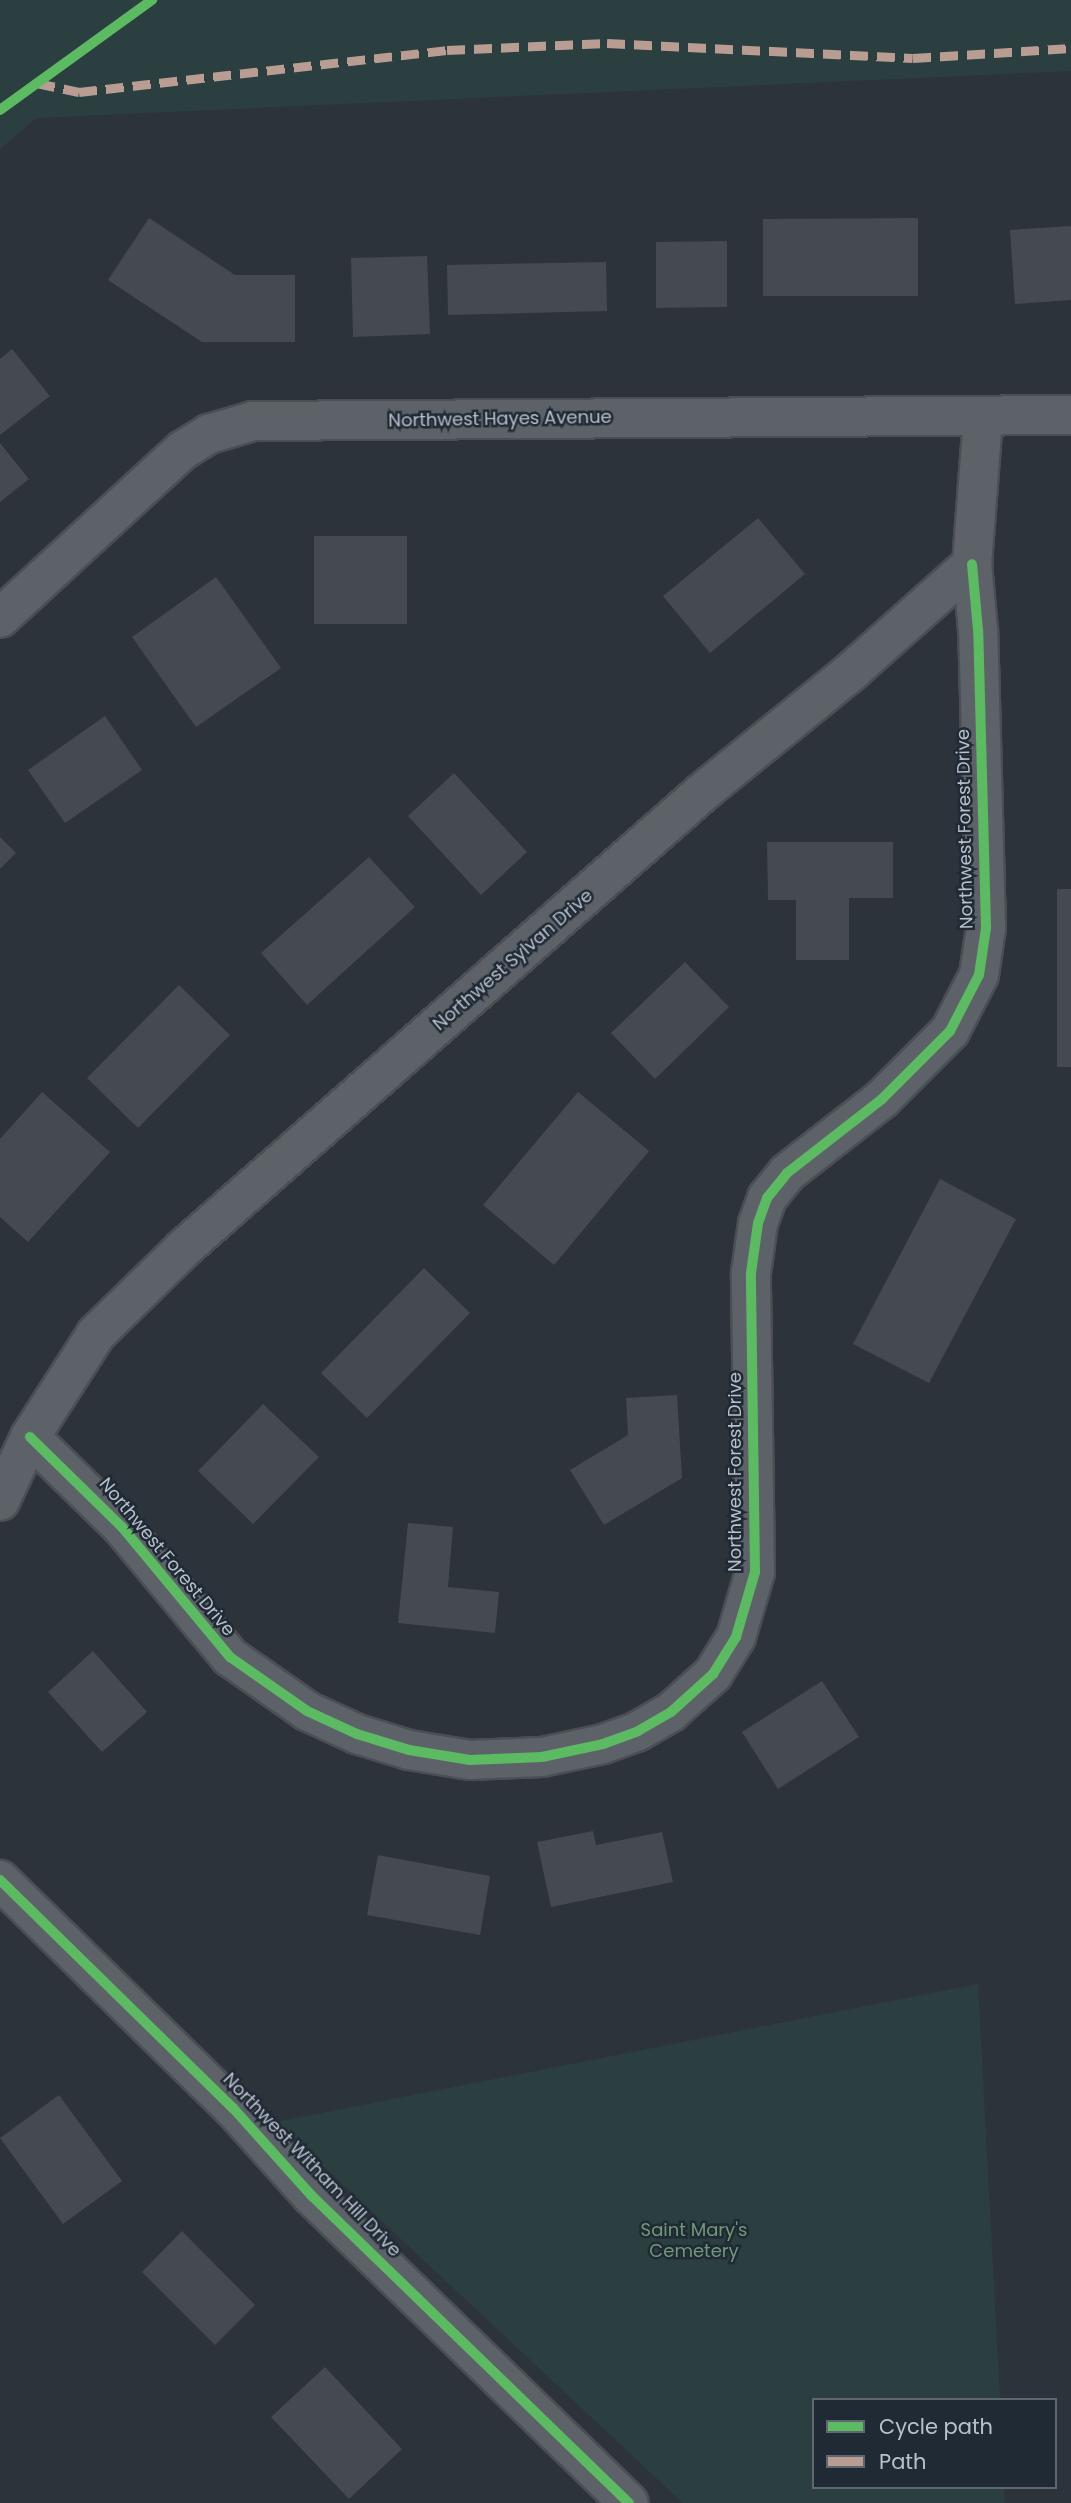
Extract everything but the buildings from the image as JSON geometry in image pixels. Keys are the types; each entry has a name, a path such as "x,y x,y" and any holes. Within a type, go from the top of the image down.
{"street":[{"name":"Northwest Hayes Avenue","path":"0,618 183,450 209,434 253,421 983,418 1071,415"},
{"path":"972,564 983,418"},
{"name":"Northwest Sylvan Drive","path":"0,1501 30,1437 96,1335 184,1248 705,791 852,671 972,564"},
{"name":"Northwest Forest Drive","path":"30,1437 122,1527 230,1657 307,1711 357,1734 410,1750 470,1760 542,1757 603,1744 638,1731 671,1712 713,1674 736,1637 755,1572 751,1273 758,1223 767,1198 787,1173 882,1099 950,1031 979,975 986,928 978,630 972,564"},
{"name":"Northwest Witham Hill Drive","path":"0,1880 233,2108 312,2196 618,2499"}],"green space":[{"path":"0,0 1071,0 1071,71 36,118 0,149"},
{"name":"Saint Mary's Cemetery","path":"978,1984 1000,2398 812,2398 812,2489 1004,2489 1005,2503 683,2503 276,2122"}],"marked path":[{"path":"37,83 79,92 447,50 607,43 913,58 1071,48"}],"cycle path":[{"path":"0,110 152,0"},
{"path":"30,1437 122,1527 230,1657 307,1711 357,1734 409,1750 470,1760 542,1757 603,1744 638,1731 671,1712 713,1674 736,1637 755,1572 751,1273 758,1223 767,1198 787,1173 882,1099 950,1031 979,975 986,928 978,630 972,564"},
{"path":"0,1880 233,2108 312,2196 629,2503"}]}
